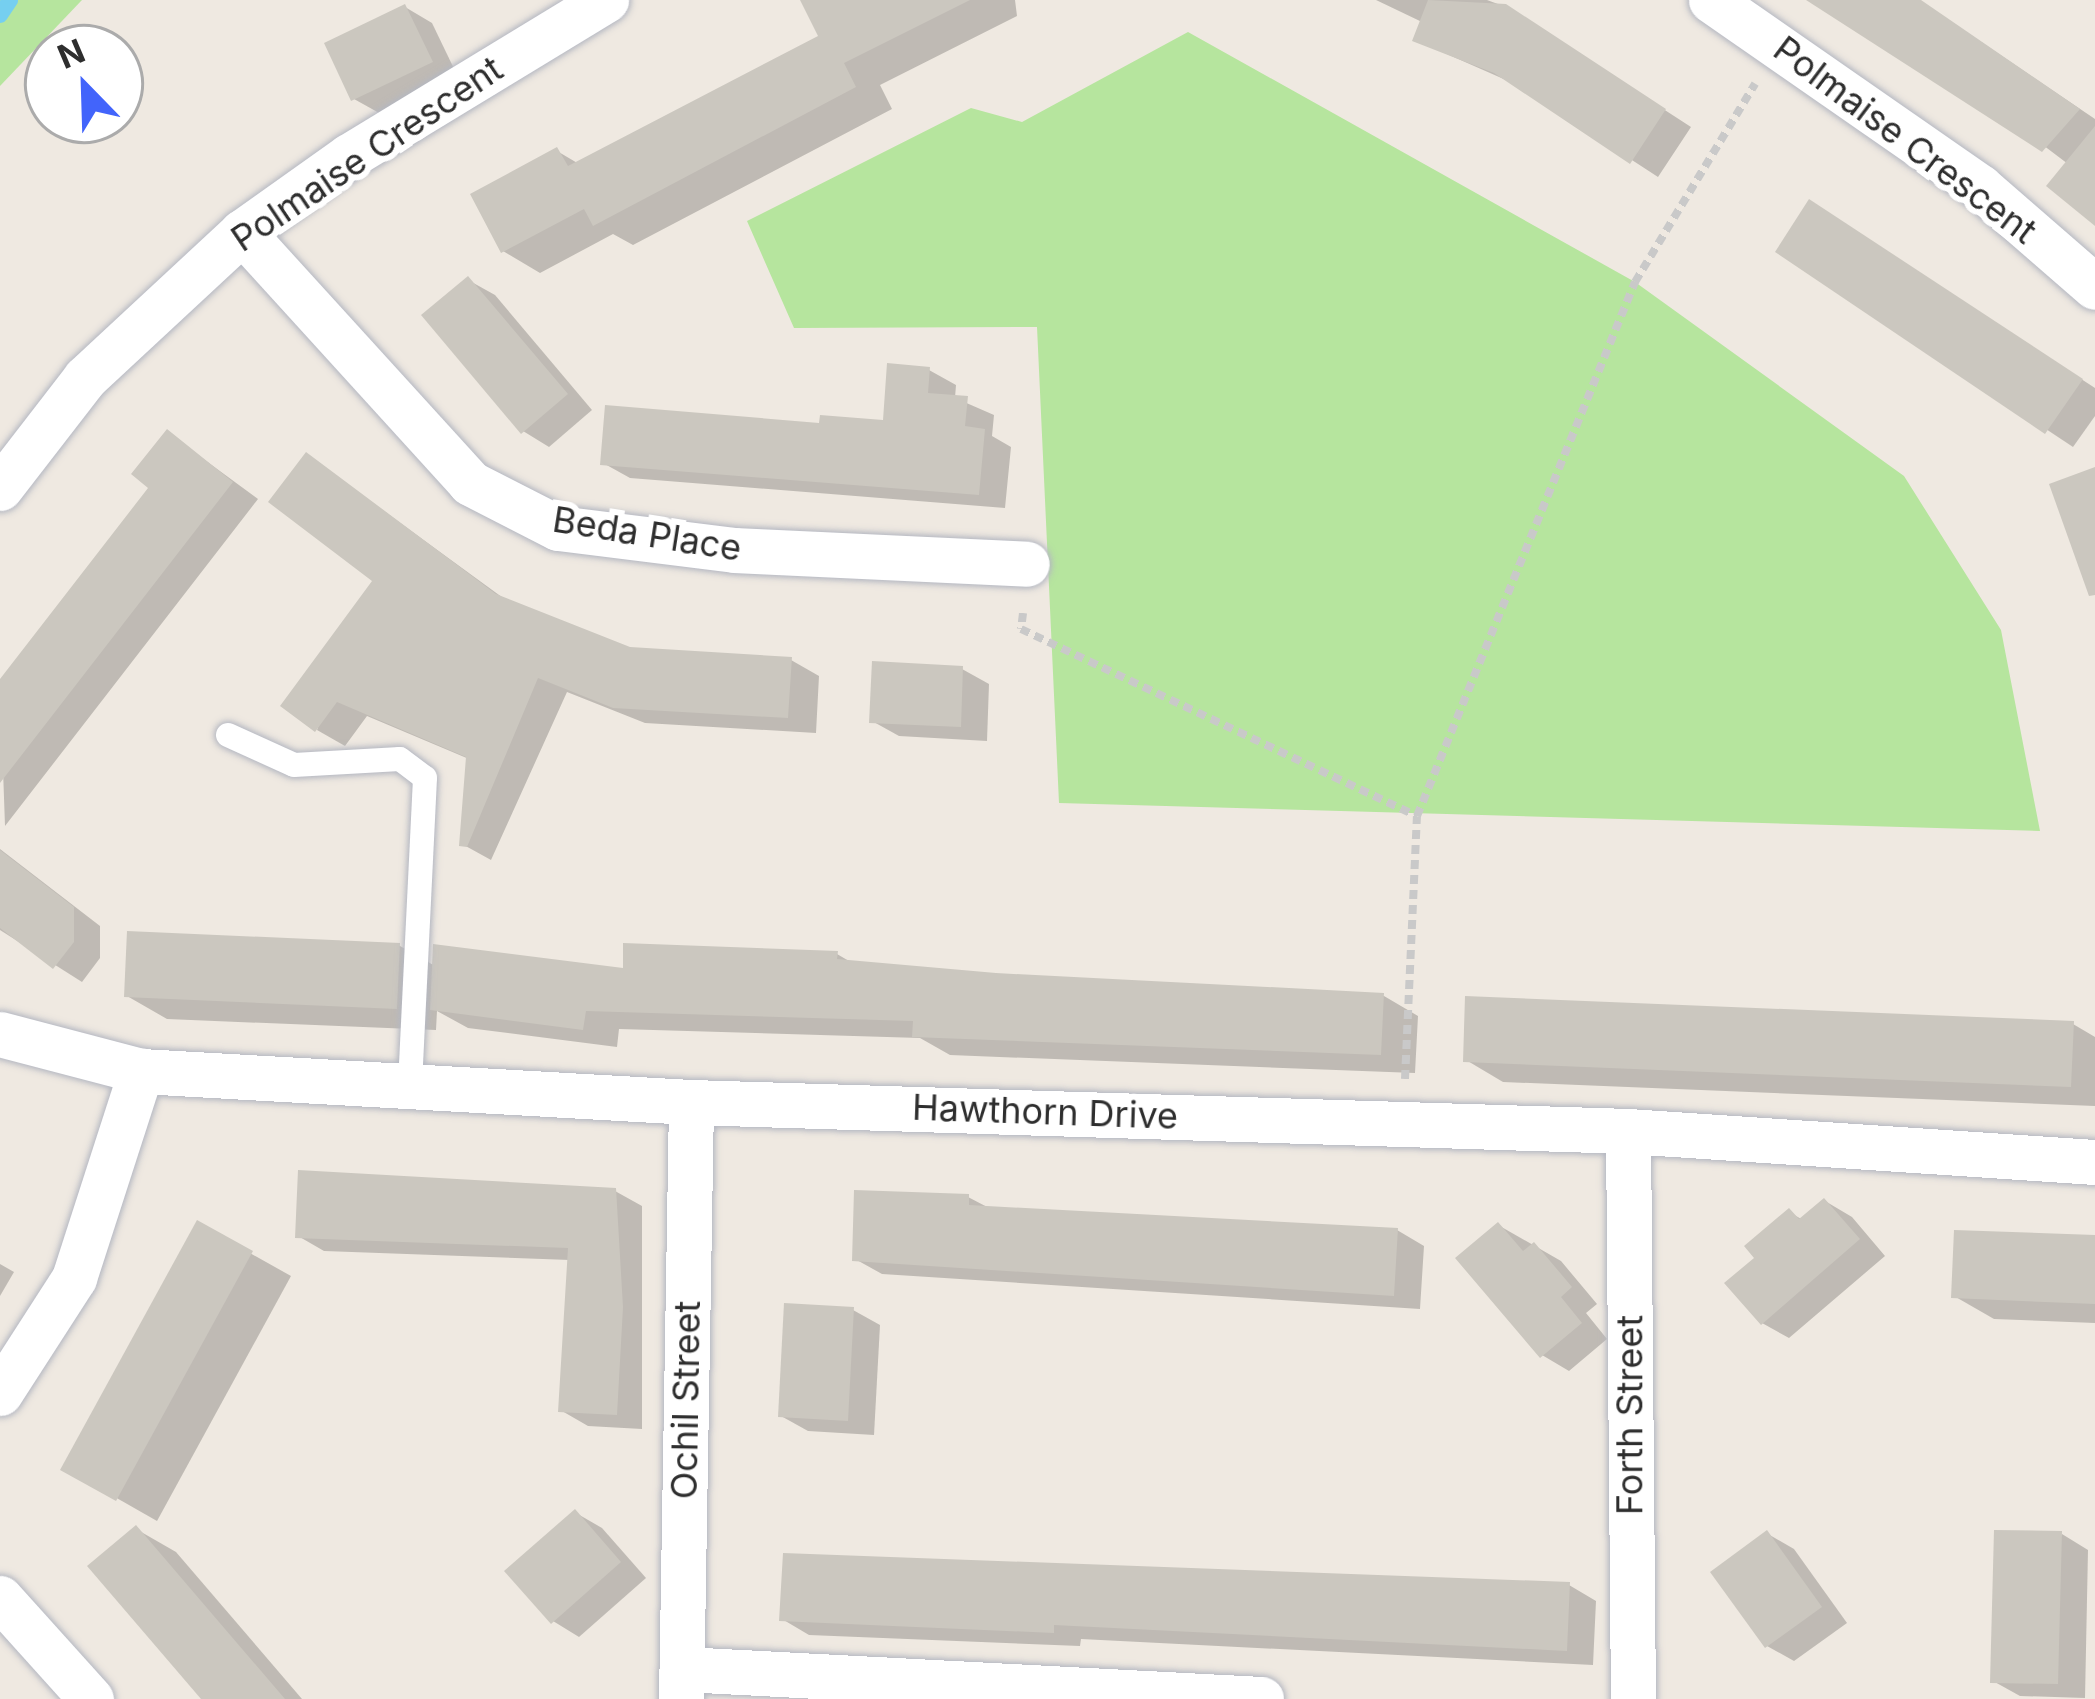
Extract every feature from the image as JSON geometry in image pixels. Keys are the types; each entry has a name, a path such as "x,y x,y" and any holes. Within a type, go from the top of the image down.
{"street":[{"name":"Polmaise Crescent","path":"0,488 85,378 242,232 349,156 606,0"},
{"name":"Polmaise Crescent","path":"1711,0 1979,187 2095,287"},
{"name":"Beda Place","path":"242,232 470,483 558,528 735,550 1027,564"},
{"name":"Hawthorn Drive","path":"0,1034 141,1071 691,1102 1628,1131 2095,1162"},
{"path":"0,1393 74,1278 141,1071"},
{"name":"Ochil Street","path":"682,1684 691,1102"},
{"name":"Forth Street","path":"1628,1131 1633,1699"},
{"path":"0,1598 91,1699"},
{"path":"682,1684 1261,1699"}],"lane":[{"path":"228,735 294,765 400,759 425,778 410,1086"}],"path":[{"path":"1403,1122 1417,816 1635,281 1778,45"},
{"path":"1027,564 1021,629 1417,816"}],"green space":[{"path":"0,0 82,0 59,24 24,24 24,61 0,86"},
{"path":"1188,32 1635,282 1904,476 2001,630 2040,831 1059,803 1037,327 794,328 747,221 971,108 1022,122"}],"building":[{"path":"800,0 970,0 844,63 856,87 593,226 584,209 501,253 470,194 557,147 568,166 818,36"},
{"path":"1428,0 1506,4 1666,109 1630,164 1494,73 1412,41"},
{"path":"1806,0 1921,0 2080,109 2042,152"},
{"path":"405,4 433,62 351,101 324,43"},
{"path":"2095,126 2095,226 2046,186"},
{"path":"1809,199 2083,379 2045,434 1775,252"},
{"path":"468,276 568,394 521,434 421,315"},
{"path":"887,363 930,367 928,393 968,396 965,426 985,429 979,495 600,465 605,405 819,423 820,415 883,420"},
{"path":"167,429 233,482 0,783 0,679 148,488 131,474"},
{"path":"306,452 496,594 630,647 792,657 788,718 613,708 538,678 467,847 459,846 466,757 337,702 315,732 280,706 372,581 268,502"},
{"path":"2095,467 2095,595 2089,596 2049,484"},
{"path":"872,661 963,666 961,727 869,723"},
{"path":"0,850 74,907 74,942 53,969 0,928"},
{"path":"127,931 400,943 397,1009 124,997"},
{"path":"623,943 838,951 837,959 996,973 1384,993 1381,1055 912,1037 913,1021 586,1011 583,1030 430,1010 433,944 623,968"},
{"path":"1465,996 2074,1021 2071,1087 1463,1062"},
{"path":"298,1170 616,1188 623,1307 617,1415 558,1412 568,1248 295,1238"},
{"path":"854,1190 969,1194 969,1205 1398,1228 1394,1296 852,1261"},
{"path":"1824,1198 1860,1239 1761,1325 1724,1283 1754,1258 1744,1246 1789,1208 1799,1219"},
{"path":"197,1220 253,1251 116,1501 60,1470"},
{"path":"1498,1222 1523,1251 1534,1242 1572,1287 1561,1297 1582,1323 1540,1358 1455,1258"},
{"path":"1954,1230 2095,1235 2095,1304 1951,1298"},
{"path":"784,1303 854,1307 848,1421 778,1417"},
{"path":"575,1509 621,1562 551,1624 504,1571"},
{"path":"136,1525 285,1699 201,1699 87,1566"},
{"path":"1767,1530 1822,1607 1765,1648 1710,1572"},
{"path":"1994,1530 2062,1531 2058,1684 1990,1683"},
{"path":"783,1553 1570,1582 1567,1651 1054,1625 1054,1633 779,1621"}],"waterway":[{"path":"0,15 10,0"}]}
